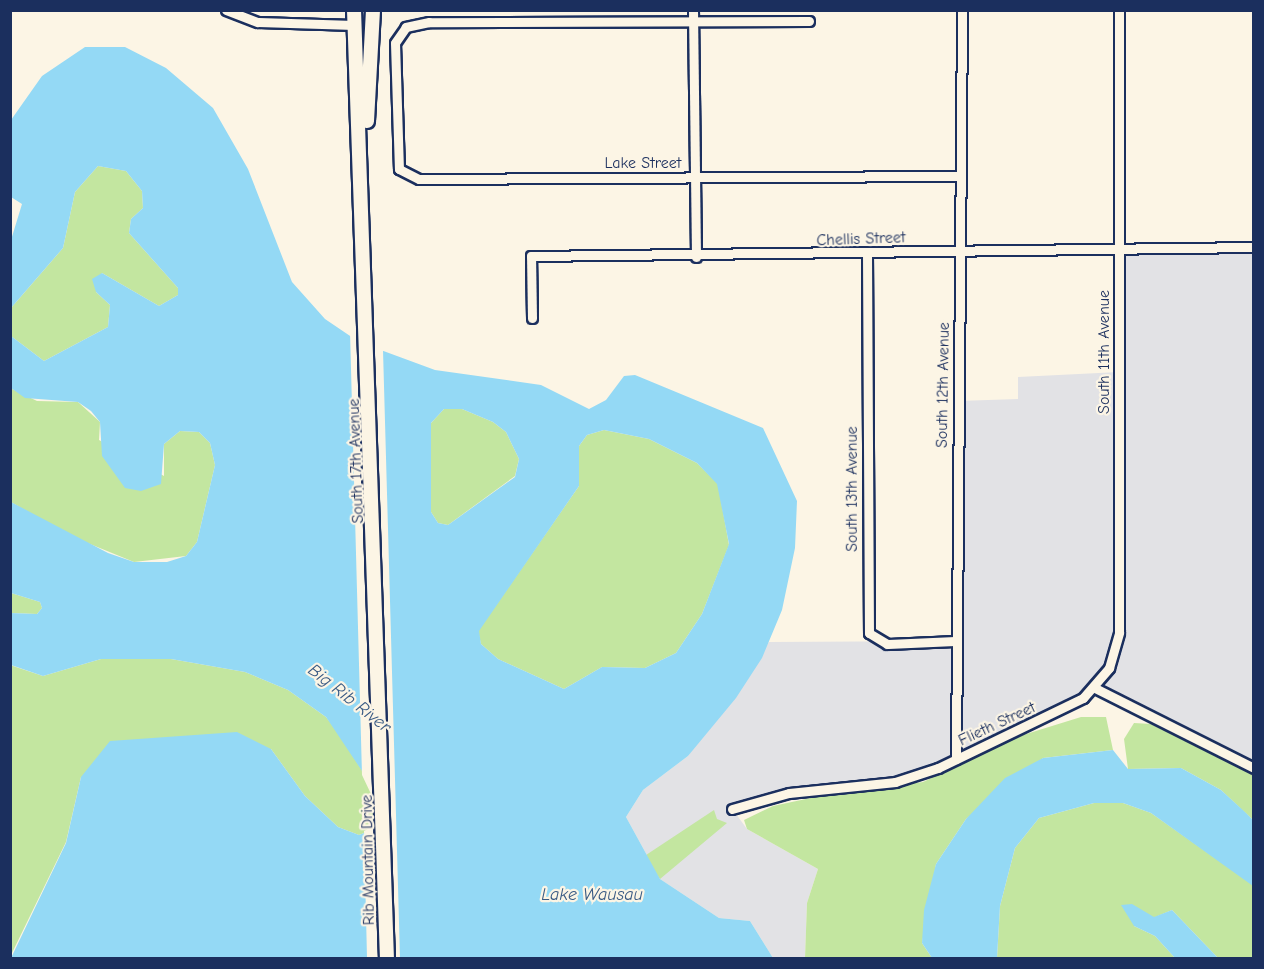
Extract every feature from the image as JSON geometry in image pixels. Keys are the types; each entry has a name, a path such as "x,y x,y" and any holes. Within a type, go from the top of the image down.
{"main road":[{"name":"South 17th Avenue","path":"354,10 369,319 382,760"},
{"name":"South 17th Avenue","path":"363,161 373,10"},
{"name":"Rib Mountain Drive","path":"382,760 387,958"}],"street":[{"path":"226,10 258,22 354,25"},
{"path":"693,10 696,257"},
{"name":"South 12th Avenue","path":"956,759 962,10"},
{"name":"South 11th Avenue","path":"1095,688 1109,668 1119,632 1119,10"},
{"path":"693,21 809,21"},
{"name":"Lake Street","path":"693,21 412,25 396,37 398,165 410,178 961,176"},
{"name":"Chellis Street","path":"532,318 531,256 696,257 960,250 1254,247"},
{"name":"South 13th Avenue","path":"867,254 869,633 887,644 956,641"},
{"path":"1095,688 1254,768"},
{"name":"Flieth Street","path":"732,809 789,793 895,782 956,759 1069,706 1095,688"}],"shaded area":[{"path":"1253,247 1253,767 1095,688 913,777 811,790 733,810 747,829 818,869 807,903 805,958 773,958 750,921 719,918 660,879 626,817 643,790 688,756 769,642 955,641 958,401 1018,399 1018,377 1119,372 1119,249"}],"green space":[{"path":"98,166 126,171 142,191 143,208 131,219 129,233 178,288 178,295 159,306 102,273 96,292 110,305 108,327 44,361 11,336 11,308 63,248 75,192"},
{"path":"10,388 37,401 78,402 100,422 99,440 164,476 164,444 180,431 199,432 210,443 215,465 197,542 186,556 134,562 68,535 11,502"},
{"path":"444,409 462,409 493,422 506,432 519,459 515,476 448,525 438,523 431,512 431,423"},
{"path":"604,430 649,439 697,463 718,484 729,545 702,614 676,653 645,668 602,667 564,689 498,659 481,644 478,631 579,486 579,446 587,435"},
{"path":"11,593 40,602 42,608 37,614 11,613"},
{"path":"101,659 171,659 245,672 288,690 326,717 336,730 374,789 379,827 359,835 338,827 305,796 271,749 81,777 66,842 11,955 10,665 43,676"},
{"path":"1081,717 1106,717 1113,750 1043,758 966,819 936,864 922,943 932,958 805,958 807,903 818,869 747,829 744,820 773,806 820,796 923,782 1023,735"},
{"path":"1134,723 1151,724 1253,773 1253,820 1221,790 1181,768 1128,769 1124,739"},
{"path":"1094,803 1123,803 1151,813 1252,884 1253,958 1218,958 1172,910 1134,926 1155,936 1175,958 997,958 1000,906 1015,848 1039,818"},
{"path":"714,810 717,819 727,823 660,879 643,857"}],"water":[{"path":"85,47 125,47 166,68 213,108 248,169 292,282 325,319 359,342 435,370 541,385 589,409 606,400 624,376 635,375 763,428 797,501 795,548 782,610 762,658 736,698 688,756 643,790 626,817 660,879 719,918 750,921 773,958 11,958 66,843 81,777 110,741 237,732 271,749 305,796 338,827 359,835 379,827 374,789 326,717 288,690 245,672 171,659 101,659 43,676 11,665 11,613 37,614 42,608 40,602 11,593 11,502 108,553 134,562 167,562 186,556 197,542 215,465 210,443 199,432 180,431 164,444 161,484 141,491 125,488 102,456 100,422 91,411 78,402 25,398 11,388 11,336 44,361 108,327 110,305 96,292 92,279 102,273 159,306 178,295 178,288 129,233 131,219 143,208 142,191 126,171 98,166 75,192 63,248 11,308 11,240 22,204 11,197 11,120 42,76","holes":["444,409 462,409 493,422 506,432 519,459 515,477 448,525 438,523 431,512 431,423","604,430 649,439 697,463 717,484 729,544 702,614 676,653 645,668 602,667 564,689 498,659 481,644 479,631 579,486 579,446 587,435"]},
{"path":"1113,750 1128,769 1181,768 1221,790 1246,813 1253,820 1253,886 1151,813 1123,803 1094,803 1039,818 1015,848 1000,906 997,958 932,958 922,943 924,910 936,864 966,819 1005,778 1043,758"},
{"path":"1132,904 1154,917 1172,910 1218,958 1175,958 1155,936 1134,926 1121,905"}],"pier":[{"path":"350,332 383,350 400,958 367,958 364,831 376,825 380,813 362,775"}],"water label":[{"name":"Big Rib River","path":"349,699"},
{"name":"Lake Wausau","path":"592,895"}]}
